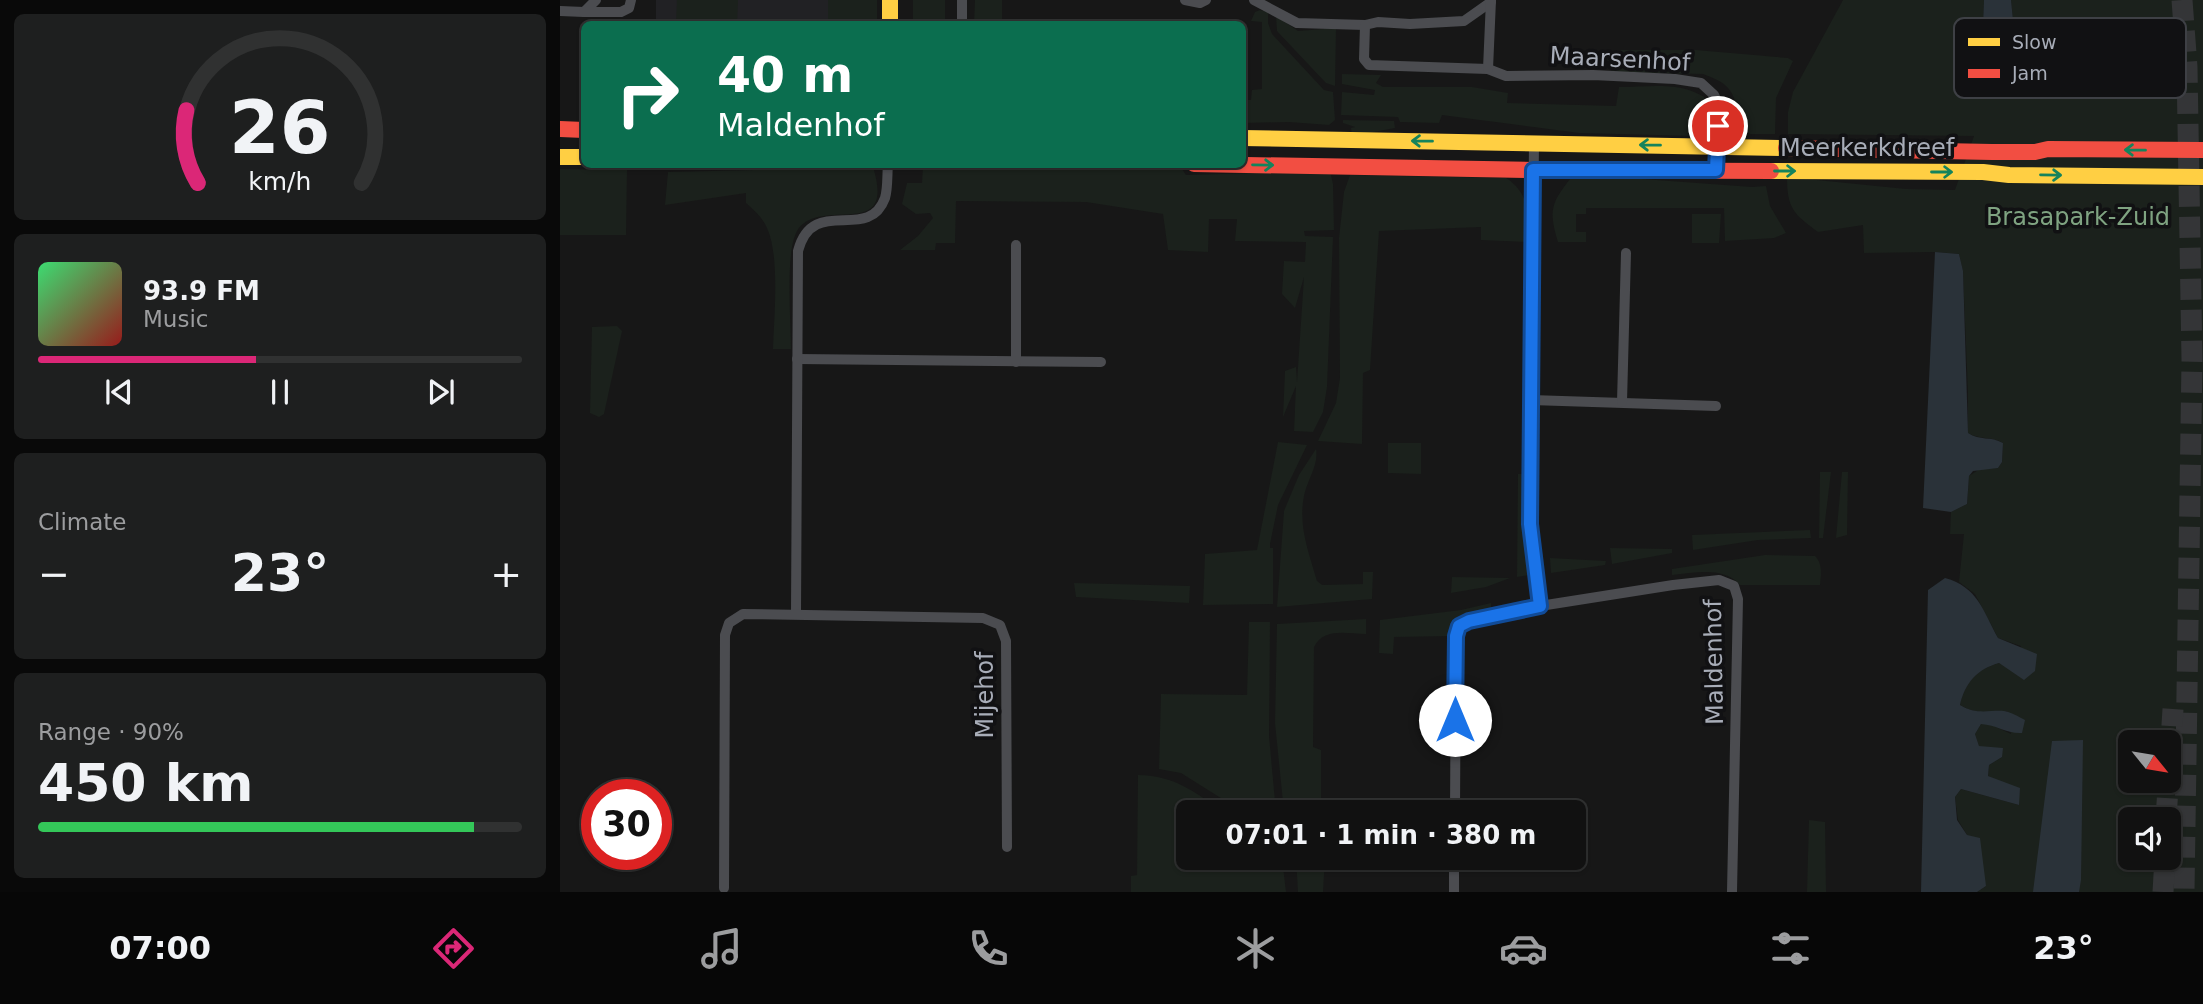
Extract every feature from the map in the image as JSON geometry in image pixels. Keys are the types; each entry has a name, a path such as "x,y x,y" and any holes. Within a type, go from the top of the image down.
{"street":[{"path":"584,12 596,0"},
{"path":"560,11 621,12 629,8 631,0"},
{"path":"890,0 890,21"},
{"path":"961,21 962,0"},
{"path":"1185,0 1199,3 1206,0"},
{"path":"1254,0 1297,23 1339,22 1365,25 1378,22 1410,24 1464,21 1491,1"},
{"path":"1488,69 1491,1"},
{"name":"Maarsenhof","path":"1365,25 1364,58 1369,65 1488,69 1507,76 1593,75 1701,83 1714,95 1718,105 1716,170"},
{"path":"560,129 581,130"},
{"name":"Meerkerkdreef","path":"1246,138 1992,152 2035,152 2048,149 2203,150"},
{"path":"1534,143 1530,524 1540,606"},
{"path":"560,157 581,157"},
{"name":"Meerkerkdreef","path":"1246,165 1533,170 1983,172 2009,175 2203,177"},
{"path":"796,614 798,251 802,236 820,221 861,219 874,214 884,200 888,168"},
{"path":"1016,245 1016,362"},
{"path":"1622,402 1626,253"},
{"path":"797,359 1101,362"},
{"path":"1531,400 1716,406"},
{"name":"Maldenhof","path":"1455,800 1459,626 1469,621 1540,606 1719,580 1734,586 1738,593 1732,892"},
{"name":"Mijehof","path":"724,888 726,630 732,620 743,614 983,618 1000,625 1006,641 1007,847"},
{"path":"1454,870 1454,892"}],"shaded area":[{"path":"656,0 828,0 828,21 656,21"},
{"path":"1984,0 2011,0 2013,18 1983,18"},
{"path":"1935,252 1959,254 1963,271 1968,433 2003,443 2002,462 1998,468 1973,471 1969,476 1967,504 1951,512 1923,508"},
{"path":"1945,578 1965,587 1972,594 1998,638 2037,654 2035,671 2024,680 1999,663 1984,669 1973,678 1965,690 1960,705 1977,711 2007,712 2025,720 2022,733 1981,724 1975,734 1979,746 2003,748 2002,757 1989,765 1988,776 2020,788 2019,805 1961,789 1955,797 1957,820 1967,835 1980,838 1986,886 1977,892 1921,892 1928,590"},
{"path":"2083,740 2079,892 2033,892 2052,741"}],"green space":[{"path":"677,0 738,0 737,21 676,21"},
{"path":"828,0 877,0 877,21 828,21"},
{"path":"913,0 945,0 945,21 913,21"},
{"path":"975,0 1002,0 1002,21 974,21"},
{"name":"Brasapark-Zuid","path":"1843,0 1984,0 1984,18 1954,18 1954,98 2186,98 2186,18 2013,18 2011,0 2203,0 2203,892 1977,892 1986,886 1967,835 1958,820 1955,797 1961,789 2019,805 1998,781 1988,776 1989,765 2002,757 1979,746 1975,734 1981,724 1990,724 2011,734 2007,711 1983,712 1960,705 1969,683 1978,673 1991,666 1999,663 2024,679 2021,646 1998,638 1975,594 1959,582 1964,534 1950,534 1951,512 1967,504 1969,476 1980,469 1998,468 2002,462 2003,443 1968,433 1963,272 1959,254 1864,253 1863,225 1818,232 1803,220 1790,204 1787,177 1906,189 1955,190 1974,136 1788,134 1788,112 1793,92"},
{"path":"1255,12 1268,12 1272,34 1324,90 1333,92 1335,120 1329,125 1246,123 1246,100 1251,100 1252,90 1262,89 1262,22 1251,21"},
{"path":"1276,16 1298,31 1336,28 1335,86 1326,83 1277,31"},
{"path":"1607,50 1696,50 1788,58 1793,61 1776,98 1775,134 1750,134 1741,122 1732,94 1716,79 1703,74 1613,72 1606,57"},
{"path":"1342,74 1381,75 1376,83 1383,87 1472,87 1508,93 1507,103 1616,106 1619,87 1674,87 1704,97 1706,118 1703,128 1695,136 1579,133 1442,115 1439,123 1400,122 1398,117 1341,115 1342,92 1374,95 1375,90 1342,84"},
{"path":"1343,120 1394,121 1395,128 1352,136 1351,128 1355,127 1343,123"},
{"path":"873,168 878,190 874,204 865,211 852,214 822,216 808,221 797,231 793,241 790,270 791,349 773,349 774,254 767,228 761,217 746,203 746,193 665,205 668,172"},
{"path":"923,168 1182,169 1186,175 1330,171 1333,184 1334,230 1304,231 1305,236 1333,237 1327,387 1323,412 1313,432 1294,431 1296,386 1283,417 1285,371 1296,367 1297,382 1304,277 1295,308 1282,294 1284,261 1305,262 1306,242 1235,241 1237,219 1209,219 1208,252 1168,250 1163,214 1086,202 956,201 955,243 936,243 935,250 900,250 918,236 933,218 930,213 916,214 902,204 907,183 922,183"},
{"path":"560,169 627,170 626,235 560,235"},
{"path":"1574,174 1766,186 1770,206 1786,233 1774,238 1725,241 1724,208 1586,208 1586,214 1576,214 1576,232 1586,232 1586,242 1558,242 1553,220 1554,205"},
{"path":"1350,175 1506,178 1524,198 1529,223 1529,242 1481,240 1481,227 1379,231 1370,370 1363,373 1362,444 1318,441 1336,403 1340,378 1339,238 1344,192"},
{"path":"1692,214 1721,214 1719,243 1692,243"},
{"path":"617,326 622,331 604,414 599,417 590,413 592,327"},
{"path":"1278,442 1307,445 1278,505 1270,544 1270,548 1273,548 1273,604 1203,605 1205,554 1257,550"},
{"path":"1388,443 1421,443 1421,474 1388,473"},
{"path":"1316,449 1316,461 1304,496 1302,518 1317,581 1322,585 1363,584 1363,572 1373,572 1372,599 1277,607 1284,511 1299,475"},
{"path":"1820,472 1831,472 1823,538 1819,538"},
{"path":"1842,472 1848,472 1847,535 1836,538"},
{"path":"1518,474 1525,474 1524,529 1529,575 1517,577"},
{"path":"1810,530 1811,538 1758,540 1693,550 1692,535"},
{"path":"1610,548 1672,549 1672,553 1612,564"},
{"path":"1765,555 1815,556 1820,566 1820,585 1740,585 1726,575 1717,573 1672,575 1672,569"},
{"path":"1550,558 1606,561 1605,565 1551,573"},
{"path":"1452,577 1510,578 1486,587 1451,593"},
{"path":"1074,583 1190,586 1189,603 1076,597"},
{"path":"1491,603 1491,613 1458,619 1453,636 1394,637 1393,654 1379,653 1380,620 1461,610"},
{"path":"1366,619 1366,634 1330,634 1318,641 1314,647 1313,747 1321,750 1321,800 1283,800 1275,723 1277,624"},
{"path":"1249,622 1270,622 1269,736 1275,800 1224,800 1181,773 1159,769 1161,694 1247,695"},
{"path":"1138,775 1152,776 1174,782 1206,800 1176,800 1176,870 1283,870 1286,892 1131,892 1131,876 1137,875"},
{"path":"1809,820 1825,822 1826,892 1807,892"},
{"path":"1297,870 1324,870 1323,892 1298,892"}],"tunnel":[{"path":"2182,0 2183,18"},
{"path":"2184,892 2192,360 2186,54"},
{"path":"2167,807 2173,709"},
{"path":"2163,892 2164,870"}],"traffic: slow":[{"path":"890,0 890,21"},
{"path":"1246,138 1786,148"},
{"path":"560,157 581,157"},
{"path":"1771,171 2203,177"}],"traffic: jam":[{"path":"560,129 581,130"},
{"path":"1786,148 1992,152 2035,152 2048,149 2203,150"},
{"path":"1246,165 1771,171"}],"route":[{"path":"1455,720 1456,636 1459,626 1464,622 1540,606 1530,524 1533,170 1716,170 1718,126"}]}
